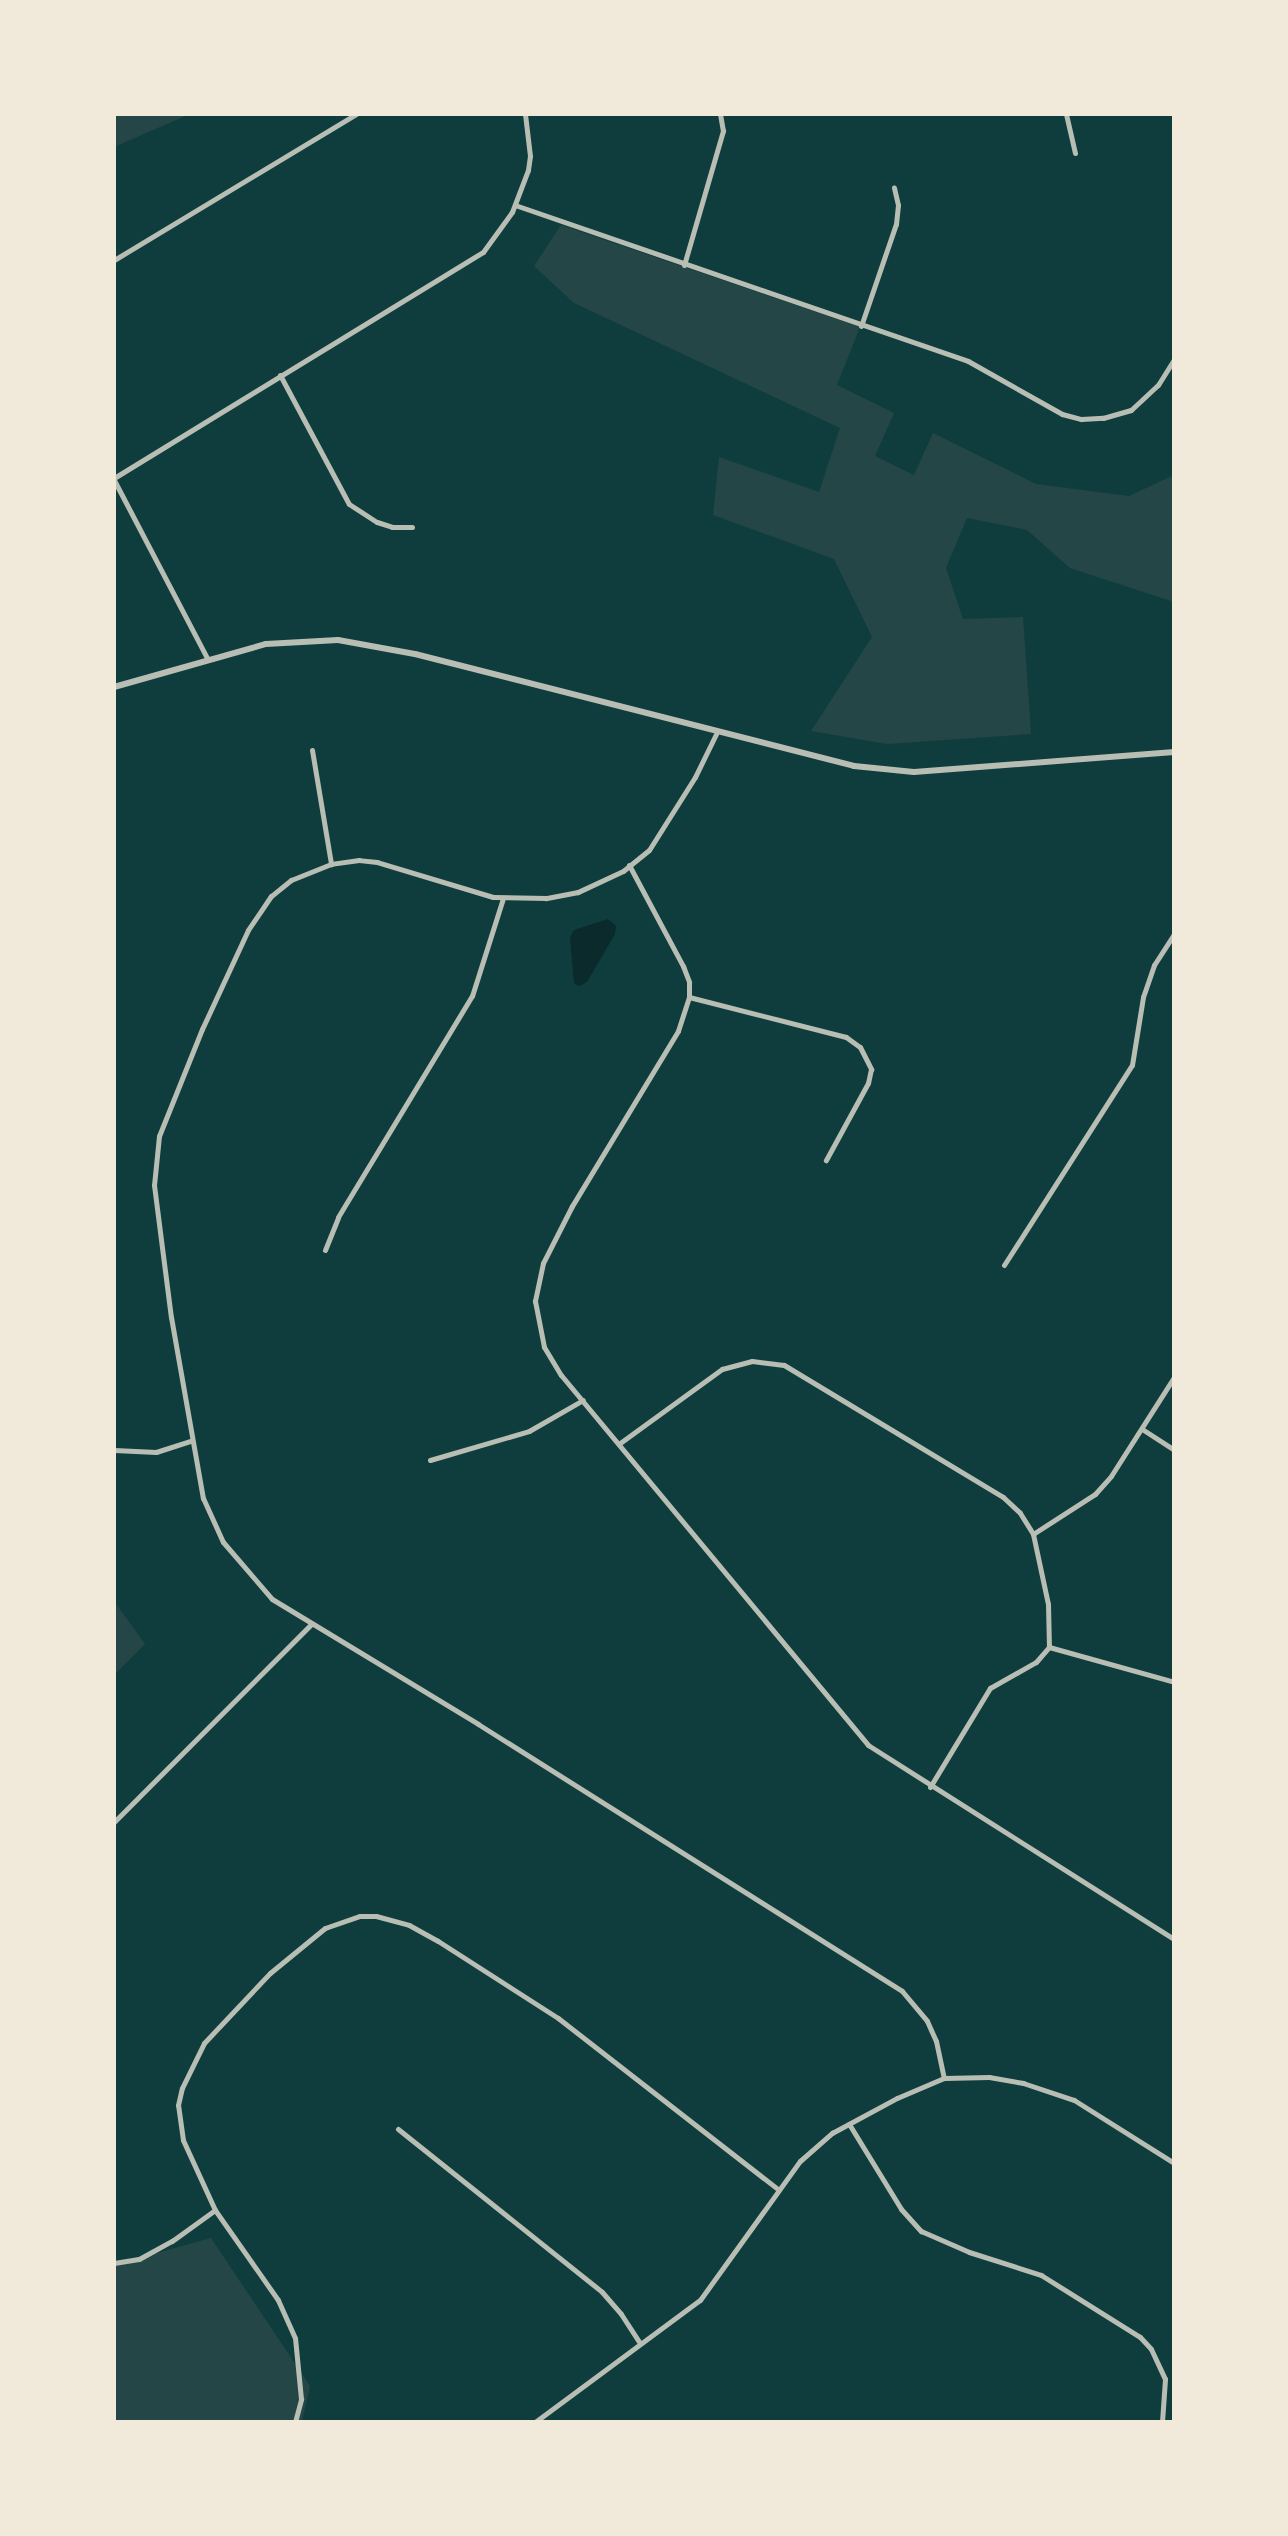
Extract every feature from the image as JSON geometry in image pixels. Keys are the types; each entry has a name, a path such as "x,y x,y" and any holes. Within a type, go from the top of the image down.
{"street":[{"path":"114,260 356,114"},
{"path":"207,658 114,479 280,375 466,266 499,233 515,205 530,156 525,114"},
{"path":"684,265 723,131 720,114"},
{"path":"1066,114 1075,153"},
{"path":"861,326 896,224 898,205 894,187"},
{"path":"515,205 968,361 1062,414 1081,419 1103,418 1131,410 1158,385 1174,359"},
{"path":"280,375 349,504 377,522 392,527 412,527"},
{"path":"114,687 207,658 293,640 338,640 415,654 716,734 854,766 891,771 1174,752"},
{"path":"716,734 673,815 649,850 629,865 578,892 546,898 503,898 377,862 331,864 291,880 271,896 248,930 202,1029 159,1136 154,1185 192,1440 203,1498 223,1542 272,1599 478,1724 902,1991 927,2021 936,2041 944,2078"},
{"path":"312,750 331,864"},
{"path":"629,865 683,966 689,982 689,997 678,1031 572,1206 536,1281 537,1323 544,1347 583,1400 868,1745 1174,1939"},
{"path":"325,1250 338,1217 472,996 503,898"},
{"path":"1004,1265 1132,1065 1143,997 1154,965 1174,934"},
{"path":"689,997 846,1037 860,1047 871,1069 868,1083 826,1160"},
{"path":"620,1443 722,1369 752,1361 768,1361 811,1378 1003,1497 1020,1513 1033,1534 1048,1604 1049,1647 1036,1662 990,1688 930,1787"},
{"path":"1033,1534 1095,1494 1142,1429 1174,1377"},
{"path":"430,1460 529,1431 583,1400"},
{"path":"1142,1429 1174,1450"},
{"path":"114,1450 156,1452 192,1440"},
{"path":"114,1822 312,1624"},
{"path":"1049,1647 1174,1682"},
{"path":"295,2422 301,2399 295,2338 278,2300 215,2210 178,2122 182,2088 196,2055 270,1973 325,1928 360,1916 376,1916 409,1925 530,1998 778,2189"},
{"path":"535,2422 686,2311 716,2283 778,2189 800,2161 832,2133 897,2098 944,2078 1012,2081 1074,2100 1174,2163"},
{"path":"849,2124 901,2209 921,2231 969,2252 1041,2275 1140,2337 1151,2349 1165,2379 1162,2422"},
{"path":"398,2129 602,2292 640,2343"},
{"path":"114,2263 139,2259 172,2241 215,2210"}],"shaded area":[{"path":"114,114 190,114 114,147"},
{"path":"561,225 860,327 837,385 894,413 875,456 914,475 933,433 1036,484 1129,496 1174,475 1174,602 1070,568 1027,530 967,518 946,568 963,619 1023,617 1031,734 887,744 811,731 872,637 834,559 713,515 719,457 819,492 840,428 574,303 534,266"},
{"path":"608,919 616,926 615,934 587,982 579,986 574,983 570,937 574,930"},
{"path":"114,1601 145,1644 114,1675"},
{"path":"211,2238 310,2386 302,2422 114,2422 114,2265"}]}
